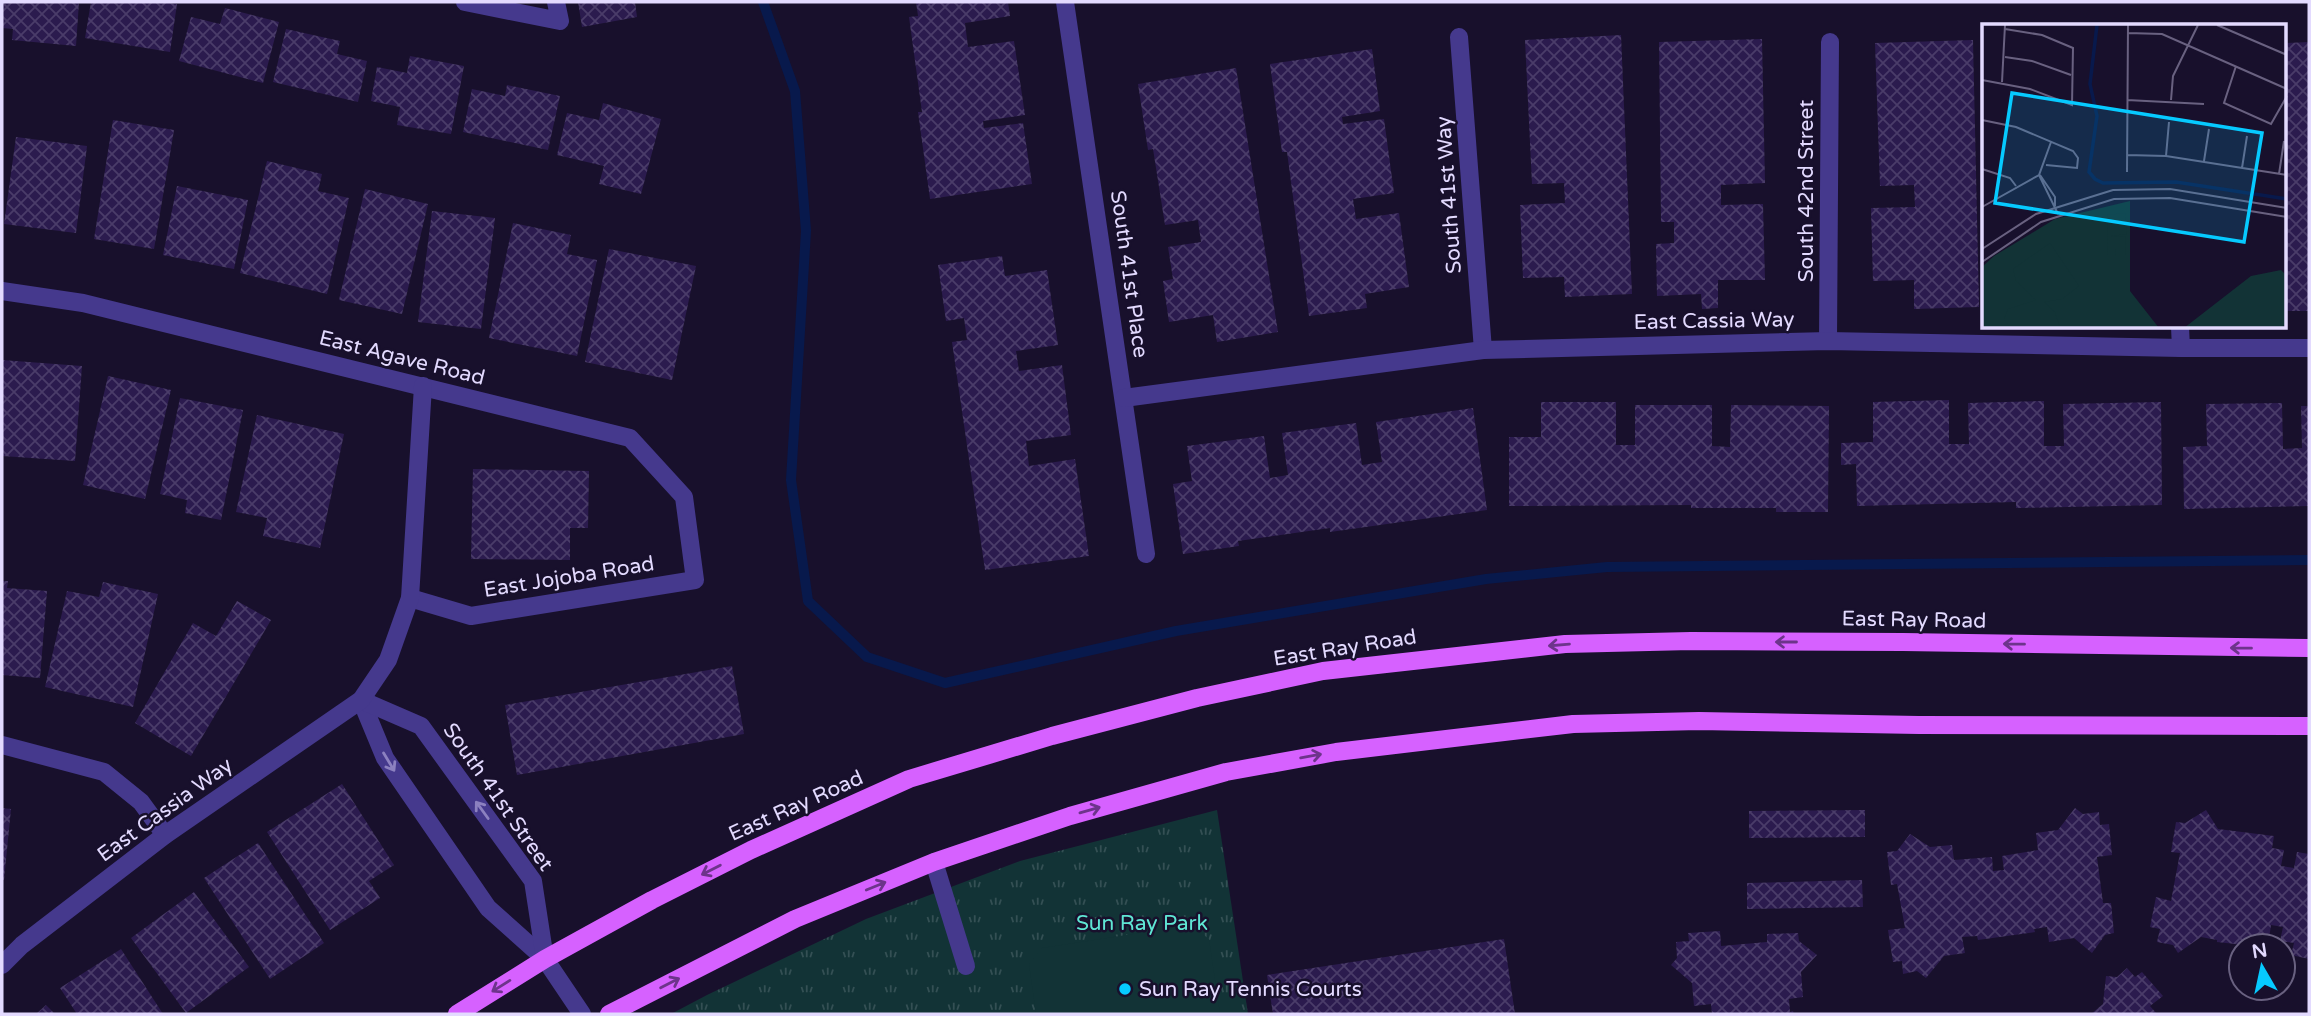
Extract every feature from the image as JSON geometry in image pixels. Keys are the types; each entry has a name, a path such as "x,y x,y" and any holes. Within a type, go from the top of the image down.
{"main road":[{"name":"East Ray Road","path":"457,1014 545,958 751,850 909,779 1065,732 1196,698 1323,671 1565,644 1691,641 2309,648"},
{"path":"609,1014 795,919 934,862 1070,816 1226,772 1336,752 1573,724 1699,721 1919,725 2309,726"}],"street":[{"path":"465,2 560,21 556,2"},
{"name":"South 41st Place","path":"1065,2 1146,554"},
{"name":"South 41st Way","path":"1460,37 1483,350"},
{"name":"South 42nd Street","path":"1828,341 1830,42"},
{"name":"East Agave Road","path":"2,291 83,303 629,438 684,497 695,580"},
{"path":"2180,329 2181,348"},
{"name":"East Cassia Way","path":"1124,398 1483,350 1828,341 2309,348"},
{"path":"361,701 388,660 410,598 423,386"},
{"name":"East Jojoba Road","path":"410,598 471,615 695,580"},
{"name":"East Cassia Way","path":"2,965 22,945 165,835 361,701"},
{"name":"South 41st Street","path":"361,701 421,726 533,881 545,958"},
{"name":"South 41st Street","path":"361,701 386,758 488,908 545,958 582,1014"},
{"path":"2,745 103,772 141,802 165,835"},
{"path":"934,862 966,966"}],"green space":[{"name":"Sun Ray Park","path":"1217,810 1248,1014 671,1014 866,919 1020,861"},
{"name":"Sun Ray Tennis Courts","path":"1191,925 1209,939 1220,1014 1036,1014 1029,964 1042,948"}],"building":[{"path":"2,2 79,2 76,46 12,40 13,29 2,28"},
{"path":"91,2 177,4 170,52 85,38"},
{"path":"578,2 635,2 637,17 582,27"},
{"path":"916,2 1008,2 1010,16 965,23 968,47 1014,41 1025,115 983,121 984,128 1023,123 1032,184 930,199 909,17 918,16"},
{"path":"225,8 279,22 263,83 179,61 191,17 220,24"},
{"path":"286,29 340,41 337,54 367,61 358,102 273,82"},
{"path":"1621,35 1632,294 1565,297 1564,277 1523,278 1520,205 1565,203 1564,183 1532,184 1525,40"},
{"path":"1762,39 1765,183 1721,185 1721,205 1763,204 1765,280 1718,280 1718,308 1702,309 1701,294 1657,296 1656,244 1674,243 1674,222 1661,222 1659,42"},
{"path":"1973,40 1979,307 1914,309 1914,280 1873,281 1871,208 1915,207 1914,185 1880,186 1875,43"},
{"path":"2309,42 2309,311 2286,311 2286,43"},
{"path":"1372,49 1380,111 1342,117 1343,124 1384,119 1394,193 1353,199 1356,219 1399,213 1409,287 1365,294 1367,308 1309,316 1287,152 1282,152 1270,64"},
{"path":"410,56 464,66 451,134 397,125 400,107 371,101 377,67 407,73"},
{"path":"1236,68 1278,332 1217,342 1213,315 1169,322 1163,281 1173,279 1168,247 1201,242 1198,220 1165,225 1153,149 1148,150 1138,84"},
{"path":"507,85 560,96 548,150 463,132 472,89 505,96"},
{"path":"603,103 661,119 641,194 599,184 604,166 557,155 567,113 599,120"},
{"path":"113,120 174,130 154,249 94,239"},
{"path":"16,137 87,146 76,233 4,224"},
{"path":"267,161 322,174 318,191 349,198 327,294 240,273"},
{"path":"177,186 248,200 234,269 163,255"},
{"path":"365,189 428,204 402,314 339,300"},
{"path":"432,211 495,218 481,329 418,322"},
{"path":"513,223 571,235 567,254 597,260 577,356 489,338"},
{"path":"609,249 696,266 672,380 585,362"},
{"path":"1002,256 1005,276 1047,270 1058,345 1016,351 1019,371 1062,365 1071,435 1026,441 1029,466 1075,459 1089,556 985,570 952,342 967,340 964,318 946,321 938,265"},
{"path":"2,360 82,366 75,461 2,456"},
{"path":"108,376 171,390 145,499 83,485"},
{"path":"180,398 243,410 221,520 185,513 187,500 160,494"},
{"path":"1949,400 1949,444 1969,444 1968,403 2044,401 2044,446 2064,446 2063,404 2161,402 2162,505 2016,508 2016,502 1857,506 1856,464 1841,465 1841,443 1873,442 1873,402"},
{"path":"1541,402 1616,402 1616,445 1635,445 1635,405 1712,405 1712,446 1730,447 1731,405 1829,406 1828,512 1776,512 1776,508 1691,508 1691,505 1509,506 1509,437 1541,437"},
{"path":"2282,403 2283,449 2302,448 2301,406 2309,406 2309,506 2184,509 2183,447 2207,446 2206,404"},
{"path":"1473,408 1487,510 1330,532 1330,528 1238,541 1239,546 1183,554 1173,484 1192,481 1187,446 1264,436 1270,478 1288,475 1282,433 1356,423 1362,465 1382,462 1376,422"},
{"path":"257,415 344,434 320,548 263,536 267,518 236,512"},
{"path":"473,469 589,471 588,528 570,528 570,560 471,559"},
{"path":"2,581 8,581 7,588 47,591 40,678 2,675"},
{"path":"103,582 158,594 133,707 45,687 67,591 99,597"},
{"path":"237,601 271,620 191,756 135,723 193,623 216,636"},
{"path":"732,666 744,734 517,775 505,705"},
{"path":"342,784 394,865 369,881 380,898 330,930 267,832"},
{"path":"2,808 11,809 4,880 2,880"},
{"path":"2075,808 2083,814 2099,812 2100,825 2109,824 2112,855 2097,857 2103,903 2111,903 2114,933 2105,935 2092,953 2074,938 2049,942 2047,927 2034,929 2035,932 1978,940 1977,936 1962,937 1965,953 1944,956 1926,978 1917,971 1903,974 1902,961 1893,962 1888,930 1905,928 1897,884 1891,885 1887,852 1897,851 1910,834 1930,847 1952,845 1954,860 1992,857 1993,871 2004,870 2002,856 2038,850 2036,833 2058,830"},
{"path":"1865,810 1865,837 1749,838 1749,811"},
{"path":"2206,810 2218,829 2274,836 2272,848 2284,850 2281,866 2294,868 2297,852 2309,854 2309,959 2297,956 2297,932 2282,932 2283,927 2271,925 2270,932 2227,932 2227,943 2201,937 2178,953 2173,945 2157,942 2160,929 2150,927 2156,897 2171,901 2180,853 2171,852 2176,822 2185,823"},
{"path":"258,843 324,943 270,979 204,878"},
{"path":"1862,880 1863,907 1747,909 1747,883"},
{"path":"194,892 249,967 186,1013 131,938"},
{"path":"1720,931 1721,946 1767,942 1767,934 1798,933 1799,941 1817,955 1801,972 1803,997 1789,999 1790,1012 1793,1011 1794,1014 1712,1014 1711,1004 1694,1006 1692,983 1671,965 1677,958 1676,942 1689,941 1688,933"},
{"path":"1504,939 1515,1014 1273,1014 1267,975"},
{"path":"121,949 163,1014 77,1014 60,988"},
{"path":"2127,968 2135,977 2142,972 2163,996 2150,1006 2157,1014 2091,1014 2103,1004 2106,976 2117,977"},
{"path":"46,1005 55,1014 36,1014"}],"waterway":[{"path":"763,2 795,91 806,231 791,480 808,601 867,657 945,683 1176,631 1486,579 1607,567 2309,560"}],"place":[{"name":"Sun Ray Tennis Courts","path":"1125,989"}]}
